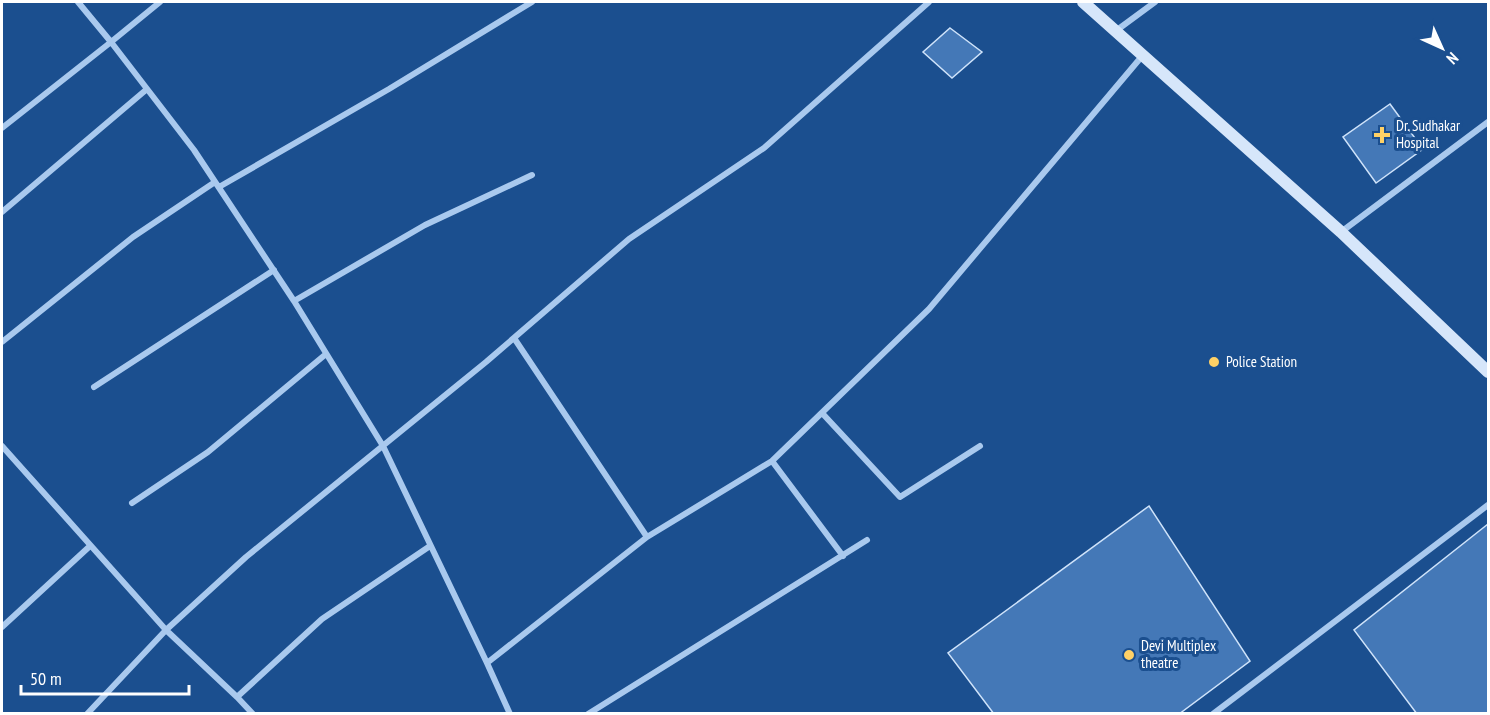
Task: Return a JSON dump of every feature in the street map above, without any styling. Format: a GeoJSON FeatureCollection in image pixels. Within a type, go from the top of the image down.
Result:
{"type":"FeatureCollection","features":[{"type":"Feature","properties":{"kind":"main road"},"geometry":{"type":"LineString","coordinates":[[1083,2],[1341,232],[1488,372]]}},
{"type":"Feature","properties":{"kind":"street"},"geometry":{"type":"LineString","coordinates":[[78,2],[147,89],[217,184],[294,301],[383,446],[510,714]]}},
{"type":"Feature","properties":{"kind":"street"},"geometry":{"type":"LineString","coordinates":[[2,128],[160,2]]}},
{"type":"Feature","properties":{"kind":"street"},"geometry":{"type":"LineString","coordinates":[[2,342],[133,237],[217,184],[389,89],[532,2]]}},
{"type":"Feature","properties":{"kind":"street"},"geometry":{"type":"LineString","coordinates":[[87,714],[166,630],[246,557],[514,338],[629,238],[764,148],[929,2]]}},
{"type":"Feature","properties":{"kind":"street"},"geometry":{"type":"LineString","coordinates":[[1117,30],[1155,2]]}},
{"type":"Feature","properties":{"kind":"street"},"geometry":{"type":"LineString","coordinates":[[487,663],[647,537],[772,461],[929,309],[1144,54]]}},
{"type":"Feature","properties":{"kind":"street"},"geometry":{"type":"LineString","coordinates":[[2,212],[147,89]]}},
{"type":"Feature","properties":{"kind":"street"},"geometry":{"type":"LineString","coordinates":[[1341,232],[1488,122]]}},
{"type":"Feature","properties":{"kind":"street"},"geometry":{"type":"LineString","coordinates":[[294,301],[425,225],[532,175]]}},
{"type":"Feature","properties":{"kind":"street"},"geometry":{"type":"LineString","coordinates":[[94,387],[274,270]]}},
{"type":"Feature","properties":{"kind":"street"},"geometry":{"type":"LineString","coordinates":[[514,338],[647,537]]}},
{"type":"Feature","properties":{"kind":"street"},"geometry":{"type":"LineString","coordinates":[[132,503],[208,452],[326,354]]}},
{"type":"Feature","properties":{"kind":"street"},"geometry":{"type":"LineString","coordinates":[[822,413],[900,497],[980,446]]}},
{"type":"Feature","properties":{"kind":"street"},"geometry":{"type":"LineString","coordinates":[[2,446],[166,630],[253,714]]}},
{"type":"Feature","properties":{"kind":"street"},"geometry":{"type":"LineString","coordinates":[[772,461],[843,556]]}},
{"type":"Feature","properties":{"kind":"street"},"geometry":{"type":"LineString","coordinates":[[1213,714],[1488,505]]}},
{"type":"Feature","properties":{"kind":"street"},"geometry":{"type":"LineString","coordinates":[[588,714],[867,540]]}},
{"type":"Feature","properties":{"kind":"street"},"geometry":{"type":"LineString","coordinates":[[2,627],[90,546]]}},
{"type":"Feature","properties":{"kind":"street"},"geometry":{"type":"LineString","coordinates":[[237,697],[322,620],[430,546]]}},
{"type":"Feature","properties":{"kind":"building"},"geometry":{"type":"Polygon","coordinates":[[[950,28],[982,52],[952,78],[923,52],[950,28]]]}},
{"type":"Feature","properties":{"kind":"building"},"geometry":{"type":"Polygon","coordinates":[[[1390,104],[1423,149],[1376,183],[1343,137],[1390,104]]]}},
{"type":"Feature","properties":{"kind":"building"},"geometry":{"type":"Polygon","coordinates":[[[1149,506],[1250,661],[1179,714],[994,714],[948,653],[1149,506]]]}},
{"type":"Feature","properties":{"kind":"building"},"geometry":{"type":"Polygon","coordinates":[[[1488,524],[1488,714],[1417,714],[1354,630],[1488,524]]]}},
{"type":"Feature","properties":{"kind":"place","name":"Dr. Sudhakar Hospital"},"geometry":{"type":"Point","coordinates":[1382,135]}},
{"type":"Feature","properties":{"kind":"place","name":"Police Station"},"geometry":{"type":"Point","coordinates":[1214,362]}},
{"type":"Feature","properties":{"kind":"place","name":"Devi Multiplex theatre"},"geometry":{"type":"Point","coordinates":[1129,655]}}]}
